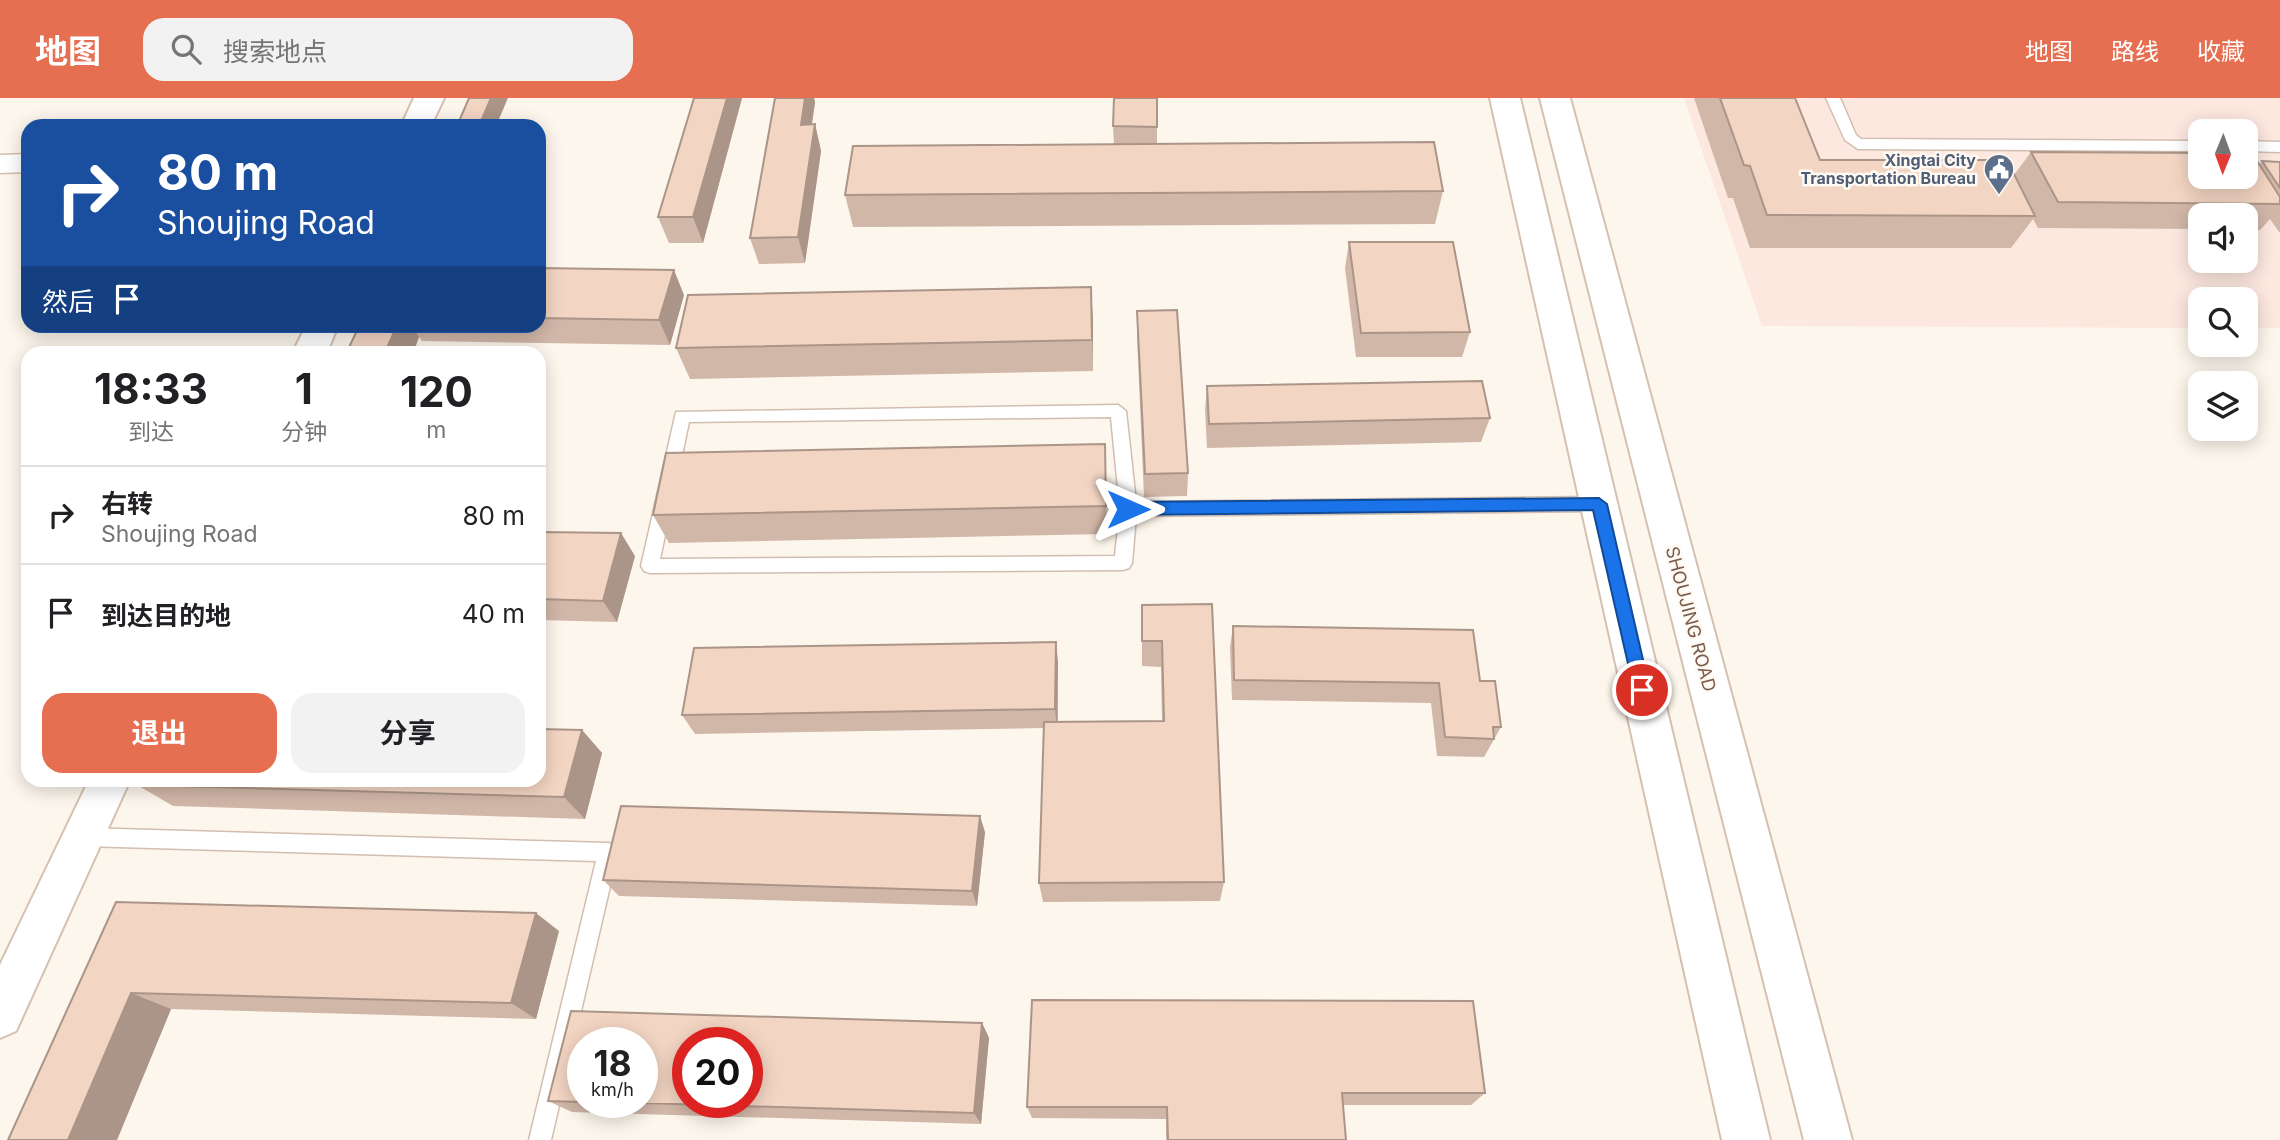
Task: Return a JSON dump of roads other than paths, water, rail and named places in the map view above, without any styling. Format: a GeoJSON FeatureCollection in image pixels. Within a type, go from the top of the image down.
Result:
{"type":"FeatureCollection","features":[{"type":"Feature","properties":{"kind":"main road"},"geometry":{"type":"LineString","coordinates":[[419,119],[429,98]]}},
{"type":"Feature","properties":{"kind":"main road"},"geometry":{"type":"LineString","coordinates":[[1505,98],[1746,1140]]}},
{"type":"Feature","properties":{"kind":"main road","name":"SHOUJING ROAD"},"geometry":{"type":"LineString","coordinates":[[1555,98],[1828,1140]]}},
{"type":"Feature","properties":{"kind":"main road"},"geometry":{"type":"LineString","coordinates":[[0,1015],[107,787]]}},
{"type":"Feature","properties":{"kind":"street"},"geometry":{"type":"LineString","coordinates":[[0,164],[21,163]]}},
{"type":"Feature","properties":{"kind":"lane"},"geometry":{"type":"LineString","coordinates":[[1833,98],[1850,137],[1858,144],[2188,146]]}},
{"type":"Feature","properties":{"kind":"lane"},"geometry":{"type":"LineString","coordinates":[[2258,146],[2280,146]]}},
{"type":"Feature","properties":{"kind":"lane"},"geometry":{"type":"LineString","coordinates":[[1118,411],[1128,509],[1123,563],[650,566],[682,416],[1118,411]]}},
{"type":"Feature","properties":{"kind":"lane"},"geometry":{"type":"LineString","coordinates":[[1128,509],[1599,504]]}},
{"type":"Feature","properties":{"kind":"lane"},"geometry":{"type":"LineString","coordinates":[[83,837],[608,852],[540,1140]]}},
{"type":"Feature","properties":{"kind":"place","name":"Xingtai City Transportation Bureau"},"geometry":{"type":"Point","coordinates":[1999,196]}}]}
